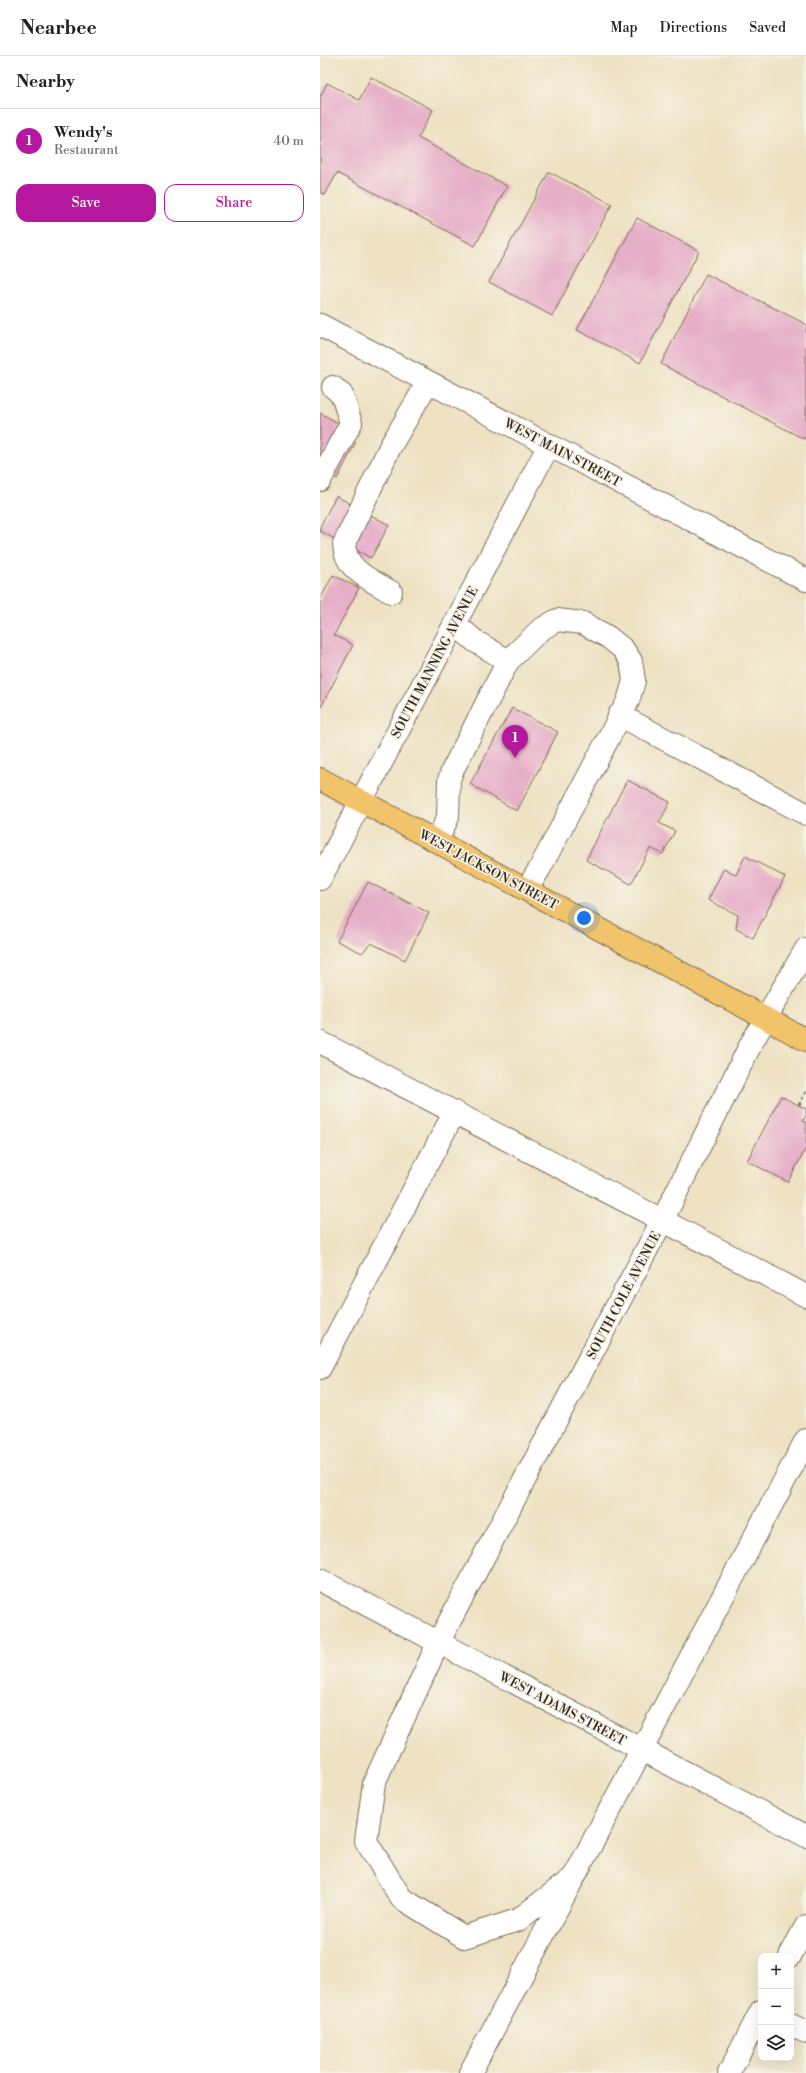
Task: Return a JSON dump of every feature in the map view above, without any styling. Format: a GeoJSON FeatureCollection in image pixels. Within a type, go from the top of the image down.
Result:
{"type":"FeatureCollection","features":[{"type":"Feature","properties":{"kind":"main road","name":"WEST JACKSON STREET"},"geometry":{"type":"LineString","coordinates":[[320,779],[806,1040]]}},
{"type":"Feature","properties":{"kind":"street","name":"WEST MAIN STREET"},"geometry":{"type":"LineString","coordinates":[[320,325],[806,580]]}},
{"type":"Feature","properties":{"kind":"street"},"geometry":{"type":"LineString","coordinates":[[391,592],[350,565],[344,554],[344,544],[390,448],[428,382]]}},
{"type":"Feature","properties":{"kind":"street"},"geometry":{"type":"LineString","coordinates":[[320,480],[351,423],[342,395],[333,387]]}},
{"type":"Feature","properties":{"kind":"street","name":"SOUTH MANNING AVENUE"},"geometry":{"type":"LineString","coordinates":[[320,879],[549,445]]}},
{"type":"Feature","properties":{"kind":"street"},"geometry":{"type":"LineString","coordinates":[[437,841],[448,817],[449,780],[452,771],[508,661],[540,630],[557,620],[583,623],[608,637],[623,649],[631,661],[634,681],[628,701],[540,868],[527,889]]}},
{"type":"Feature","properties":{"kind":"street"},"geometry":{"type":"LineString","coordinates":[[455,624],[475,641],[508,661]]}},
{"type":"Feature","properties":{"kind":"street"},"geometry":{"type":"LineString","coordinates":[[620,715],[806,814]]}},
{"type":"Feature","properties":{"kind":"street","name":"SOUTH COLE AVENUE"},"geometry":{"type":"LineString","coordinates":[[574,1877],[518,1920],[464,1937],[400,1898],[366,1841],[374,1783],[439,1642],[663,1219],[766,1018],[806,949]]}},
{"type":"Feature","properties":{"kind":"street"},"geometry":{"type":"LineString","coordinates":[[320,1042],[454,1113],[663,1219],[806,1296]]}},
{"type":"Feature","properties":{"kind":"street"},"geometry":{"type":"LineString","coordinates":[[320,1368],[454,1113]]}},
{"type":"Feature","properties":{"kind":"street"},"geometry":{"type":"LineString","coordinates":[[470,2073],[806,1440]]}},
{"type":"Feature","properties":{"kind":"street","name":"WEST ADAMS STREET"},"geometry":{"type":"LineString","coordinates":[[320,1580],[806,1836]]}},
{"type":"Feature","properties":{"kind":"street"},"geometry":{"type":"LineString","coordinates":[[792,1953],[806,1926]]}},
{"type":"Feature","properties":{"kind":"street"},"geometry":{"type":"LineString","coordinates":[[729,2073],[758,2018]]}},
{"type":"Feature","properties":{"kind":"street"},"geometry":{"type":"LineString","coordinates":[[794,2026],[806,2032]]}},
{"type":"Feature","properties":{"kind":"path"},"geometry":{"type":"LineString","coordinates":[[799,1105],[806,1091]]}},
{"type":"Feature","properties":{"kind":"building"},"geometry":{"type":"Polygon","coordinates":[[[371,77],[433,110],[418,138],[507,186],[475,246],[337,173],[325,195],[320,192],[320,97],[327,83],[359,100],[371,77]]]}},
{"type":"Feature","properties":{"kind":"building"},"geometry":{"type":"Polygon","coordinates":[[[549,172],[612,204],[552,316],[489,282],[549,172]]]}},
{"type":"Feature","properties":{"kind":"building"},"geometry":{"type":"Polygon","coordinates":[[[637,218],[699,251],[640,363],[577,330],[637,218]]]}},
{"type":"Feature","properties":{"kind":"building"},"geometry":{"type":"Polygon","coordinates":[[[706,274],[806,324],[806,435],[804,439],[661,364],[706,274]]]}},
{"type":"Feature","properties":{"kind":"building"},"geometry":{"type":"Polygon","coordinates":[[[320,413],[340,424],[336,432],[356,442],[337,479],[320,469],[320,413]]]}},
{"type":"Feature","properties":{"kind":"building"},"geometry":{"type":"Polygon","coordinates":[[[336,496],[389,525],[371,558],[320,531],[320,527],[336,496]]]}},
{"type":"Feature","properties":{"kind":"building"},"geometry":{"type":"Polygon","coordinates":[[[333,575],[359,588],[334,635],[353,645],[320,709],[320,600],[333,575]]]}},
{"type":"Feature","properties":{"kind":"building"},"geometry":{"type":"Polygon","coordinates":[[[512,708],[558,732],[517,811],[470,784],[512,708]]]}},
{"type":"Feature","properties":{"kind":"building"},"geometry":{"type":"Polygon","coordinates":[[[627,780],[670,802],[659,823],[675,831],[663,854],[650,848],[631,884],[586,860],[627,780]]]}},
{"type":"Feature","properties":{"kind":"building"},"geometry":{"type":"Polygon","coordinates":[[[745,856],[785,877],[753,938],[736,929],[738,915],[708,900],[724,868],[736,875],[745,856]]]}},
{"type":"Feature","properties":{"kind":"building"},"geometry":{"type":"Polygon","coordinates":[[[368,882],[429,913],[405,960],[371,943],[362,953],[337,941],[368,882]]]}},
{"type":"Feature","properties":{"kind":"building"},"geometry":{"type":"Polygon","coordinates":[[[781,1096],[806,1109],[806,1115],[803,1121],[806,1122],[806,1148],[788,1182],[747,1161],[781,1096]]]}},
{"type":"Feature","properties":{"kind":"place","name":"Wendy's"},"geometry":{"type":"Point","coordinates":[515,758]}}]}
